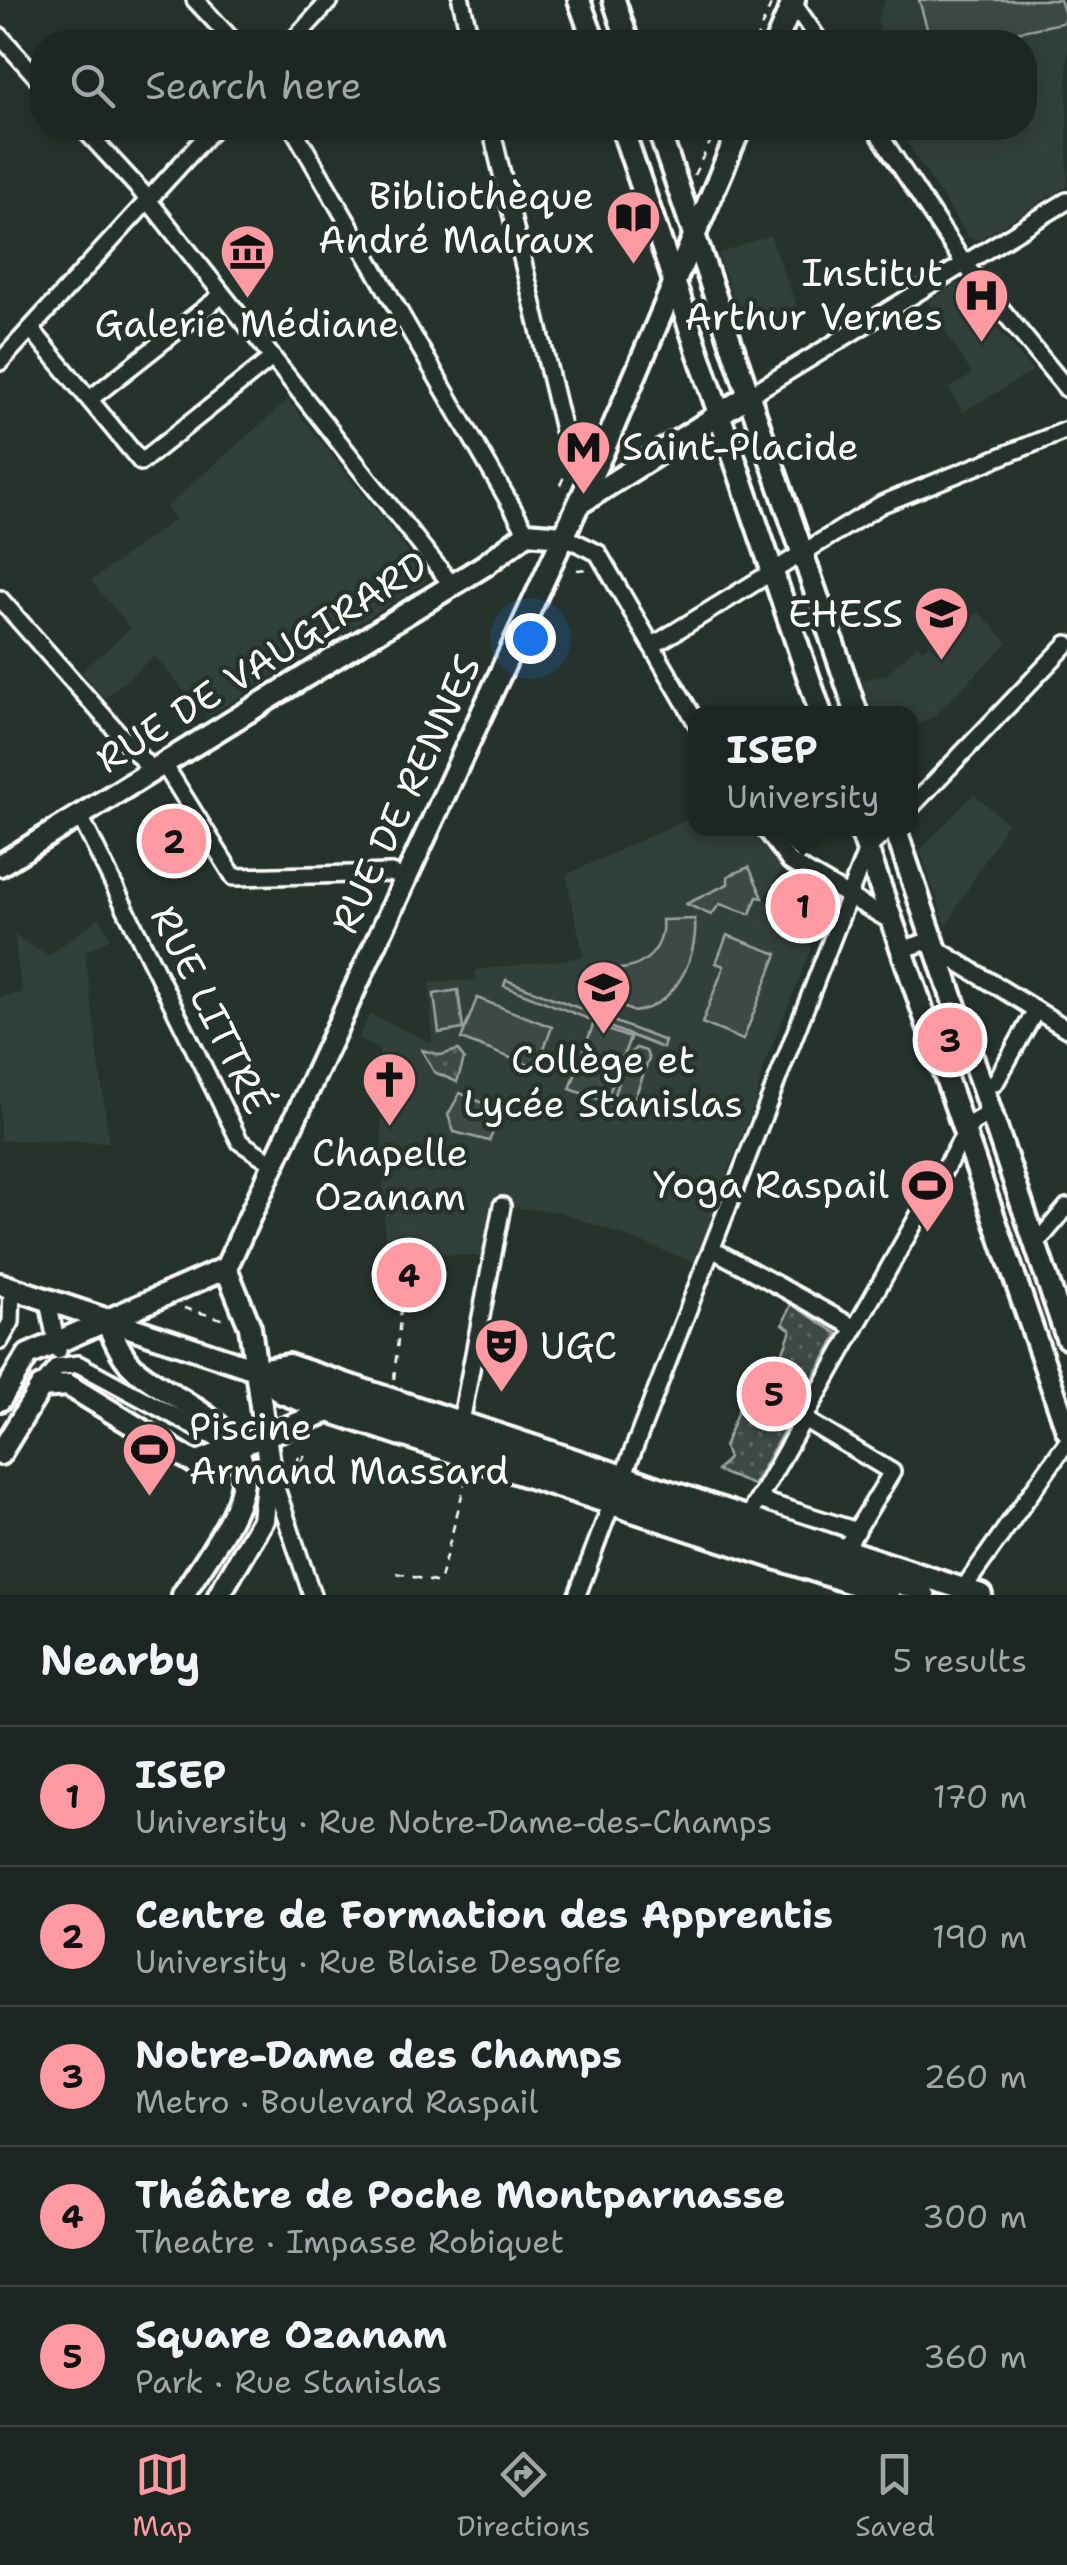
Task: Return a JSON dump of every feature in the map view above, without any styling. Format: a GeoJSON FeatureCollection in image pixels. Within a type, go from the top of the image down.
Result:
{"type":"FeatureCollection","features":[{"type":"Feature","properties":{"kind":"main road"},"geometry":{"type":"LineString","coordinates":[[580,0],[590,30]]}},
{"type":"Feature","properties":{"kind":"main road"},"geometry":{"type":"LineString","coordinates":[[614,0],[624,30]]}},
{"type":"Feature","properties":{"kind":"main road"},"geometry":{"type":"LineString","coordinates":[[780,30],[788,1]]}},
{"type":"Feature","properties":{"kind":"main road"},"geometry":{"type":"LineString","coordinates":[[626,140],[818,706]]}},
{"type":"Feature","properties":{"kind":"main road"},"geometry":{"type":"LineString","coordinates":[[662,140],[854,706]]}},
{"type":"Feature","properties":{"kind":"main road","name":"RUE DE RENNES"},"geometry":{"type":"LineString","coordinates":[[226,1268],[603,451],[735,140]]}},
{"type":"Feature","properties":{"kind":"main road"},"geometry":{"type":"LineString","coordinates":[[579,504],[748,396]]}},
{"type":"Feature","properties":{"kind":"main road"},"geometry":{"type":"LineString","coordinates":[[603,451],[644,462]]}},
{"type":"Feature","properties":{"kind":"main road"},"geometry":{"type":"LineString","coordinates":[[527,532],[564,536]]}},
{"type":"Feature","properties":{"kind":"main road","name":"RUE DE VAUGIRARD"},"geometry":{"type":"LineString","coordinates":[[0,865],[452,585],[527,532]]}},
{"type":"Feature","properties":{"kind":"main road"},"geometry":{"type":"LineString","coordinates":[[895,836],[1067,1338]]}},
{"type":"Feature","properties":{"kind":"main road"},"geometry":{"type":"LineString","coordinates":[[864,839],[1067,1430]]}},
{"type":"Feature","properties":{"kind":"main road"},"geometry":{"type":"LineString","coordinates":[[0,1400],[28,1355],[226,1268],[250,1327],[269,1463],[263,1520],[219,1595]]}},
{"type":"Feature","properties":{"kind":"main road"},"geometry":{"type":"LineString","coordinates":[[6,1286],[258,1370],[282,1393],[330,1411],[617,1489],[754,1508],[851,1540],[972,1592]]}},
{"type":"Feature","properties":{"kind":"main road"},"geometry":{"type":"LineString","coordinates":[[106,1320],[135,1368],[212,1417],[234,1448],[241,1482],[236,1508],[183,1595]]}},
{"type":"Feature","properties":{"kind":"main road"},"geometry":{"type":"LineString","coordinates":[[258,1370],[288,1365],[462,1422],[617,1489],[888,1595]]}},
{"type":"Feature","properties":{"kind":"main road"},"geometry":{"type":"LineString","coordinates":[[0,1454],[42,1387],[68,1385],[195,1462],[330,1411]]}},
{"type":"Feature","properties":{"kind":"street"},"geometry":{"type":"LineString","coordinates":[[195,0],[223,30]]}},
{"type":"Feature","properties":{"kind":"street"},"geometry":{"type":"LineString","coordinates":[[461,0],[469,30]]}},
{"type":"Feature","properties":{"kind":"street"},"geometry":{"type":"LineString","coordinates":[[788,1],[811,30]]}},
{"type":"Feature","properties":{"kind":"street"},"geometry":{"type":"LineString","coordinates":[[302,30],[324,2]]}},
{"type":"Feature","properties":{"kind":"street"},"geometry":{"type":"LineString","coordinates":[[0,36],[30,70]]}},
{"type":"Feature","properties":{"kind":"street"},"geometry":{"type":"LineString","coordinates":[[94,140],[148,201],[452,585]]}},
{"type":"Feature","properties":{"kind":"street"},"geometry":{"type":"LineString","coordinates":[[0,362],[203,140]]}},
{"type":"Feature","properties":{"kind":"street"},"geometry":{"type":"LineString","coordinates":[[300,140],[527,532]]}},
{"type":"Feature","properties":{"kind":"street"},"geometry":{"type":"LineString","coordinates":[[494,140],[563,430],[569,438],[603,451]]}},
{"type":"Feature","properties":{"kind":"street"},"geometry":{"type":"LineString","coordinates":[[883,140],[964,265],[1067,388]]}},
{"type":"Feature","properties":{"kind":"street"},"geometry":{"type":"LineString","coordinates":[[302,144],[313,148],[340,192]]}},
{"type":"Feature","properties":{"kind":"street"},"geometry":{"type":"LineString","coordinates":[[748,396],[1067,202]]}},
{"type":"Feature","properties":{"kind":"street"},"geometry":{"type":"LineString","coordinates":[[90,400],[222,295]]}},
{"type":"Feature","properties":{"kind":"street"},"geometry":{"type":"LineString","coordinates":[[31,329],[141,462],[272,358]]}},
{"type":"Feature","properties":{"kind":"street"},"geometry":{"type":"LineString","coordinates":[[652,646],[882,504],[1067,430]]}},
{"type":"Feature","properties":{"kind":"street"},"geometry":{"type":"LineString","coordinates":[[482,435],[505,476],[504,494]]}},
{"type":"Feature","properties":{"kind":"street"},"geometry":{"type":"LineString","coordinates":[[564,536],[598,553],[688,708]]}},
{"type":"Feature","properties":{"kind":"street"},"geometry":{"type":"LineString","coordinates":[[0,599],[159,769],[234,877],[392,873],[406,879]]}},
{"type":"Feature","properties":{"kind":"street"},"geometry":{"type":"LineString","coordinates":[[918,800],[1067,644]]}},
{"type":"Feature","properties":{"kind":"street","name":"RUE LITTRÉ"},"geometry":{"type":"LineString","coordinates":[[80,816],[240,1142],[274,1164]]}},
{"type":"Feature","properties":{"kind":"street"},"geometry":{"type":"LineString","coordinates":[[770,836],[790,862],[891,922]]}},
{"type":"Feature","properties":{"kind":"street"},"geometry":{"type":"LineString","coordinates":[[577,1595],[850,895],[864,839]]}},
{"type":"Feature","properties":{"kind":"street"},"geometry":{"type":"LineString","coordinates":[[902,950],[925,942],[1067,1029]]}},
{"type":"Feature","properties":{"kind":"street"},"geometry":{"type":"LineString","coordinates":[[984,1087],[995,1083],[1036,1010]]}},
{"type":"Feature","properties":{"kind":"street"},"geometry":{"type":"LineString","coordinates":[[754,1508],[964,1135],[972,1123],[992,1112]]}},
{"type":"Feature","properties":{"kind":"street"},"geometry":{"type":"LineString","coordinates":[[462,1422],[502,1206]]}},
{"type":"Feature","properties":{"kind":"street"},"geometry":{"type":"LineString","coordinates":[[1036,1246],[1067,1207]]}},
{"type":"Feature","properties":{"kind":"street"},"geometry":{"type":"LineString","coordinates":[[712,1249],[855,1328]]}},
{"type":"Feature","properties":{"kind":"street"},"geometry":{"type":"LineString","coordinates":[[6,1286],[10,1322],[1,1340],[28,1355]]}},
{"type":"Feature","properties":{"kind":"street"},"geometry":{"type":"LineString","coordinates":[[48,1300],[61,1364]]}},
{"type":"Feature","properties":{"kind":"street"},"geometry":{"type":"LineString","coordinates":[[61,1364],[78,1364],[234,1448]]}},
{"type":"Feature","properties":{"kind":"street"},"geometry":{"type":"LineString","coordinates":[[42,1387],[61,1364]]}},
{"type":"Feature","properties":{"kind":"street"},"geometry":{"type":"LineString","coordinates":[[258,1370],[927,1595]]}},
{"type":"Feature","properties":{"kind":"street"},"geometry":{"type":"LineString","coordinates":[[330,1411],[354,1402]]}},
{"type":"Feature","properties":{"kind":"street"},"geometry":{"type":"LineString","coordinates":[[804,1419],[893,1474],[851,1540]]}},
{"type":"Feature","properties":{"kind":"street"},"geometry":{"type":"LineString","coordinates":[[972,1592],[1067,1442]]}},
{"type":"Feature","properties":{"kind":"street"},"geometry":{"type":"LineString","coordinates":[[269,1463],[312,1595]]}},
{"type":"Feature","properties":{"kind":"path"},"geometry":{"type":"LineString","coordinates":[[765,30],[788,1]]}},
{"type":"Feature","properties":{"kind":"path"},"geometry":{"type":"LineString","coordinates":[[689,180],[711,140]]}},
{"type":"Feature","properties":{"kind":"path"},"geometry":{"type":"LineString","coordinates":[[560,485],[568,468]]}},
{"type":"Feature","properties":{"kind":"path"},"geometry":{"type":"LineString","coordinates":[[576,570],[587,569]]}},
{"type":"Feature","properties":{"kind":"path"},"geometry":{"type":"LineString","coordinates":[[394,1379],[407,1249]]}},
{"type":"Feature","properties":{"kind":"path"},"geometry":{"type":"LineString","coordinates":[[168,1303],[239,1321]]}},
{"type":"Feature","properties":{"kind":"path"},"geometry":{"type":"LineString","coordinates":[[298,1463],[305,1452]]}},
{"type":"Feature","properties":{"kind":"path"},"geometry":{"type":"LineString","coordinates":[[397,1573],[439,1583],[466,1483]]}},
{"type":"Feature","properties":{"kind":"shaded area"},"geometry":{"type":"Polygon","coordinates":[[[885,0],[1067,0],[1067,186],[978,240],[969,238],[905,140],[1037,140],[1037,30],[880,30],[877,18],[885,0]]]}},
{"type":"Feature","properties":{"kind":"shaded area"},"geometry":{"type":"Polygon","coordinates":[[[919,0],[1060,0],[1066,17],[1062,23],[1027,30],[928,30],[919,0]]]}},
{"type":"Feature","properties":{"kind":"shaded area"},"geometry":{"type":"Polygon","coordinates":[[[770,235],[798,310],[743,328],[718,254],[770,235]]]}},
{"type":"Feature","properties":{"kind":"shaded area","name":"Institut Arthur Vernes"},"geometry":{"type":"Polygon","coordinates":[[[958,283],[1033,371],[963,412],[949,389],[972,374],[928,302],[958,283]]]}},
{"type":"Feature","properties":{"kind":"shaded area"},"geometry":{"type":"Polygon","coordinates":[[[288,400],[427,575],[425,582],[207,717],[154,656],[105,698],[81,672],[131,628],[91,581],[175,519],[166,507],[288,400]]]}},
{"type":"Feature","properties":{"kind":"shaded area","name":"EHESS"},"geometry":{"type":"Polygon","coordinates":[[[978,612],[1008,642],[935,715],[918,725],[918,706],[871,706],[862,680],[886,675],[917,645],[923,650],[929,644],[937,651],[978,612]]]}},
{"type":"Feature","properties":{"kind":"shaded area"},"geometry":{"type":"Polygon","coordinates":[[[974,794],[1007,823],[946,926],[920,850],[974,794]]]}},
{"type":"Feature","properties":{"kind":"shaded area","name":"Collège et Lycée Stanislas"},"geometry":{"type":"Polygon","coordinates":[[[688,818],[688,836],[755,836],[782,869],[764,899],[788,914],[790,935],[812,947],[762,1070],[757,1096],[694,1262],[560,1212],[494,1206],[485,1257],[385,1250],[379,1049],[358,1039],[370,1014],[432,1043],[430,982],[476,980],[476,970],[584,957],[566,875],[688,818]]]}},
{"type":"Feature","properties":{"kind":"shaded area"},"geometry":{"type":"Polygon","coordinates":[[[749,867],[763,898],[757,897],[750,914],[720,904],[711,915],[686,904],[728,884],[728,876],[749,867]]]}},
{"type":"Feature","properties":{"kind":"shaded area"},"geometry":{"type":"Polygon","coordinates":[[[100,917],[110,938],[85,952],[109,1142],[0,1140],[0,997],[22,993],[14,935],[48,956],[100,917]]]}},
{"type":"Feature","properties":{"kind":"shaded area"},"geometry":{"type":"Polygon","coordinates":[[[695,919],[692,949],[681,978],[649,1008],[634,1012],[612,1002],[597,984],[605,967],[628,968],[647,959],[659,942],[662,920],[695,919]]]}},
{"type":"Feature","properties":{"kind":"shaded area"},"geometry":{"type":"Polygon","coordinates":[[[727,935],[777,954],[743,1040],[702,1023],[724,966],[716,963],[727,935]]]}},
{"type":"Feature","properties":{"kind":"shaded area"},"geometry":{"type":"Polygon","coordinates":[[[506,980],[665,1041],[663,1048],[504,986],[506,980]]]}},
{"type":"Feature","properties":{"kind":"shaded area"},"geometry":{"type":"Polygon","coordinates":[[[458,990],[463,1029],[439,1033],[434,994],[458,990]]]}},
{"type":"Feature","properties":{"kind":"shaded area"},"geometry":{"type":"Polygon","coordinates":[[[477,998],[552,1027],[537,1068],[461,1039],[477,998]]]}},
{"type":"Feature","properties":{"kind":"shaded area"},"geometry":{"type":"Polygon","coordinates":[[[593,1025],[630,1038],[606,1102],[570,1089],[593,1025]]]}},
{"type":"Feature","properties":{"kind":"shaded area"},"geometry":{"type":"Polygon","coordinates":[[[636,1048],[646,1051],[649,1059],[634,1100],[621,1107],[610,1105],[629,1054],[636,1048]]]}},
{"type":"Feature","properties":{"kind":"shaded area"},"geometry":{"type":"Polygon","coordinates":[[[422,1050],[441,1055],[458,1050],[464,1059],[457,1082],[434,1072],[422,1050]]]}},
{"type":"Feature","properties":{"kind":"shaded area"},"geometry":{"type":"Polygon","coordinates":[[[460,1093],[497,1109],[499,1119],[489,1141],[454,1132],[448,1115],[460,1093]]]}},
{"type":"Feature","properties":{"kind":"shaded area"},"geometry":{"type":"Polygon","coordinates":[[[791,1304],[838,1334],[753,1485],[717,1471],[728,1458],[724,1447],[745,1392],[759,1392],[775,1355],[783,1352],[791,1330],[783,1324],[791,1304]]]}},
{"type":"Feature","properties":{"kind":"place","name":"Bibliothèque André Malraux"},"geometry":{"type":"Point","coordinates":[633,267]}},
{"type":"Feature","properties":{"kind":"place","name":"Galerie Médiane"},"geometry":{"type":"Point","coordinates":[247,300]}},
{"type":"Feature","properties":{"kind":"place","name":"Institut Arthur Vernes"},"geometry":{"type":"Point","coordinates":[982,344]}},
{"type":"Feature","properties":{"kind":"place","name":"Saint-Placide"},"geometry":{"type":"Point","coordinates":[583,496]}},
{"type":"Feature","properties":{"kind":"place","name":"EHESS"},"geometry":{"type":"Point","coordinates":[942,663]}},
{"type":"Feature","properties":{"kind":"place","name":"Centre de Formation des Apprentis"},"geometry":{"type":"Point","coordinates":[174,841]}},
{"type":"Feature","properties":{"kind":"place","name":"ISEP"},"geometry":{"type":"Point","coordinates":[803,906]}},
{"type":"Feature","properties":{"kind":"place","name":"Collège et Lycée Stanislas"},"geometry":{"type":"Point","coordinates":[603,1036]}},
{"type":"Feature","properties":{"kind":"place","name":"Notre-Dame des Champs"},"geometry":{"type":"Point","coordinates":[950,1040]}},
{"type":"Feature","properties":{"kind":"place","name":"Chapelle Ozanam"},"geometry":{"type":"Point","coordinates":[390,1129]}},
{"type":"Feature","properties":{"kind":"place","name":"Yoga Raspail"},"geometry":{"type":"Point","coordinates":[928,1234]}},
{"type":"Feature","properties":{"kind":"place","name":"Théâtre de Poche Montparnasse"},"geometry":{"type":"Point","coordinates":[409,1275]}},
{"type":"Feature","properties":{"kind":"place","name":"Square Ozanam"},"geometry":{"type":"Point","coordinates":[774,1394]}},
{"type":"Feature","properties":{"kind":"place","name":"UGC"},"geometry":{"type":"Point","coordinates":[501,1395]}},
{"type":"Feature","properties":{"kind":"place","name":"Piscine Armand Massard"},"geometry":{"type":"Point","coordinates":[150,1498]}}]}
